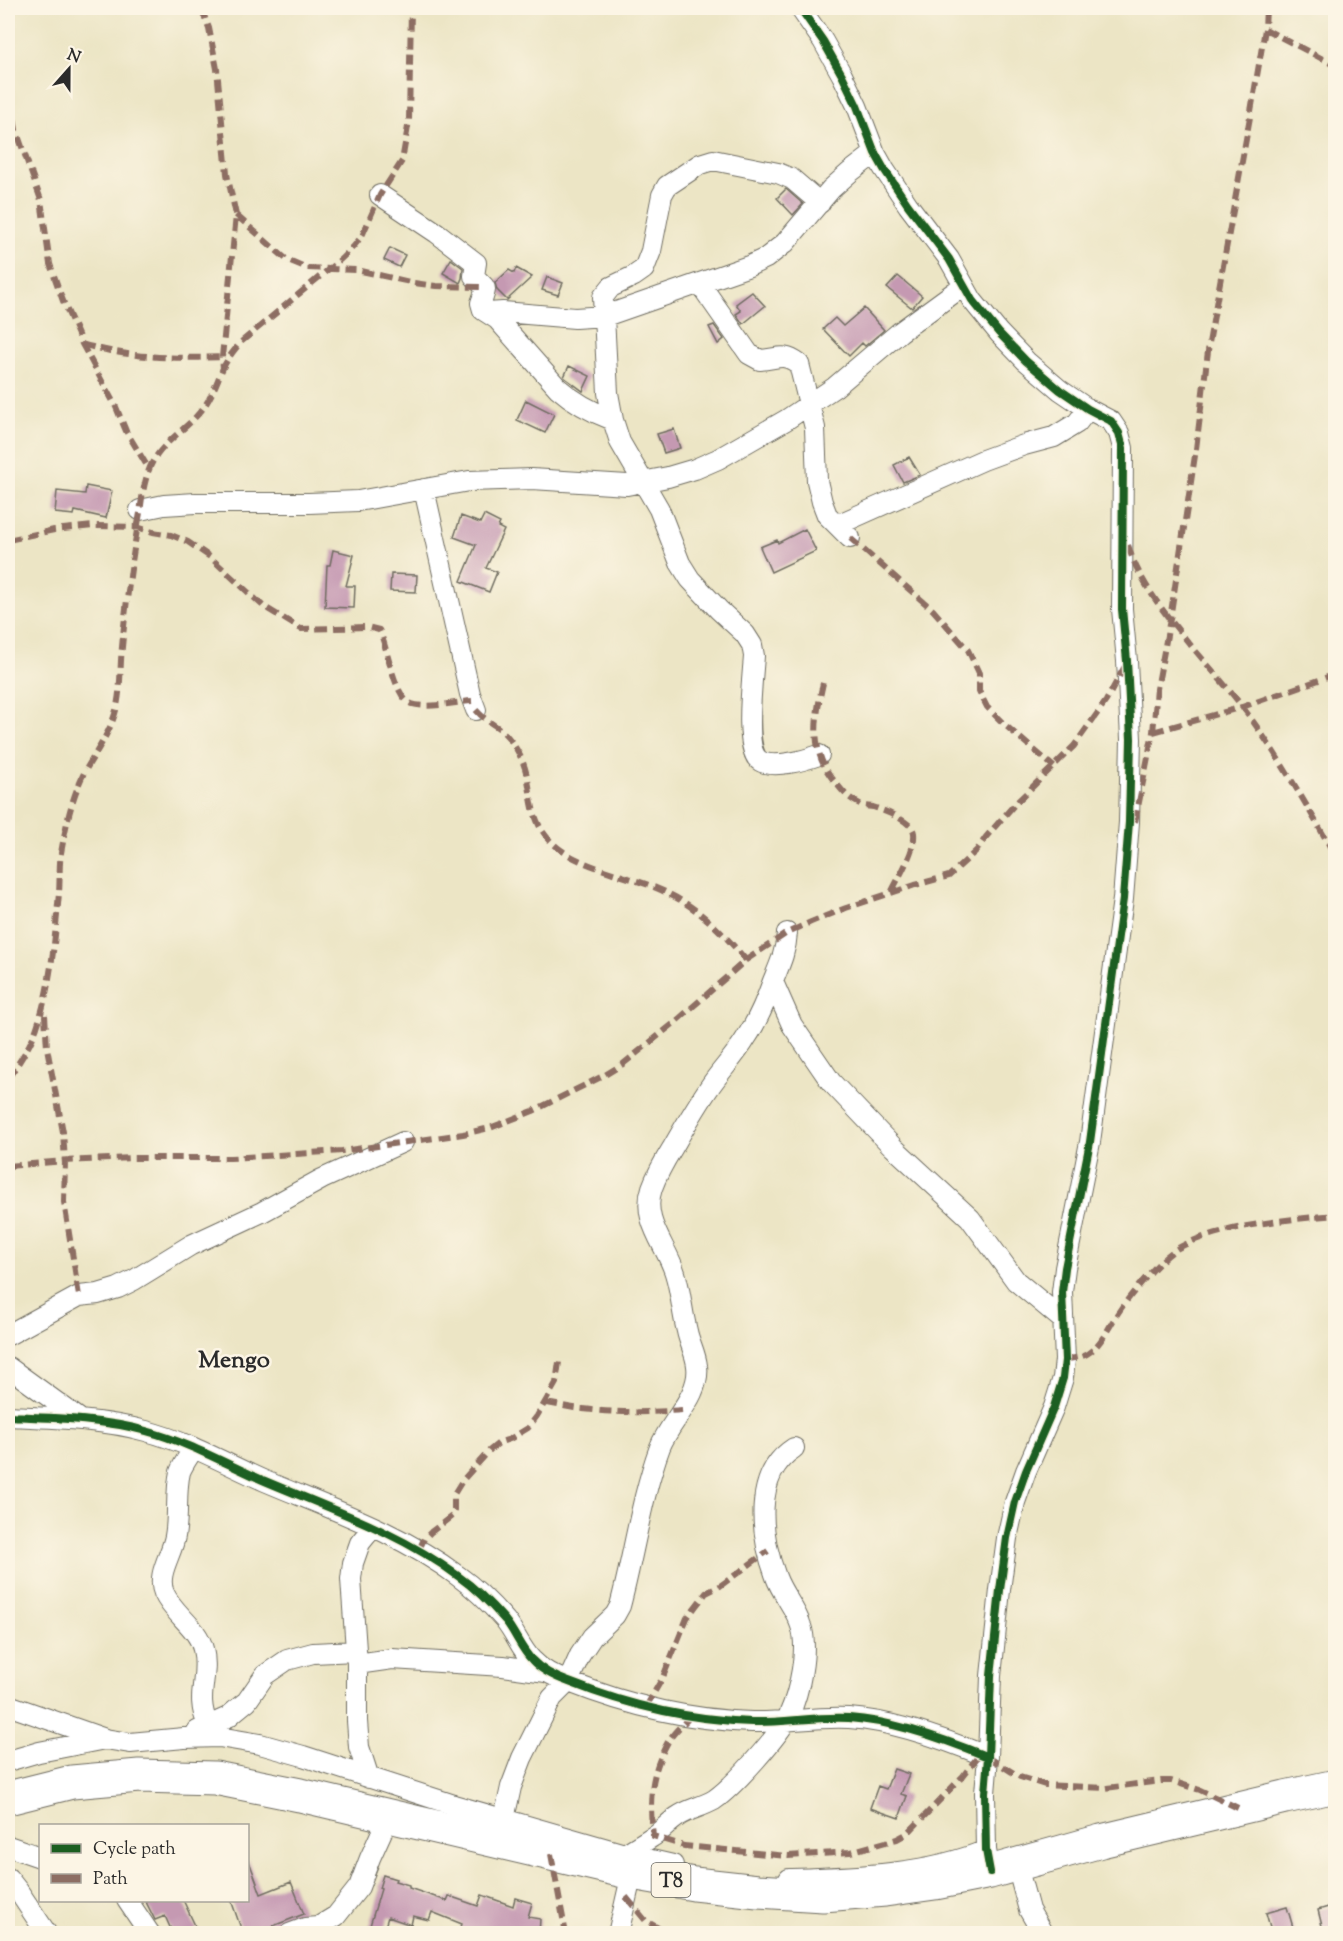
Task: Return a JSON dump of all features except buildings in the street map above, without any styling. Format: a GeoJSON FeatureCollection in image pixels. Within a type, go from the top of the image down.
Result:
{"type":"FeatureCollection","features":[{"type":"Feature","properties":{"kind":"highway","name":"T8"},"geometry":{"type":"LineString","coordinates":[[8,1797],[72,1782],[140,1776],[215,1778],[389,1816],[628,1863],[694,1884],[758,1892],[823,1894],[885,1890],[935,1883],[997,1863],[1335,1786]]}},
{"type":"Feature","properties":{"kind":"street"},"geometry":{"type":"LineString","coordinates":[[800,8],[843,75],[876,153],[895,188],[949,260],[963,286],[999,333],[1026,362],[1060,390],[1111,421],[1119,433],[1123,448],[1122,598],[1130,697],[1130,783],[1126,871],[1116,962],[1090,1142],[1065,1268],[1062,1292],[1065,1360],[1060,1392],[1015,1502],[1007,1538],[991,1676],[985,1793],[997,1863],[1043,1934]]}},
{"type":"Feature","properties":{"kind":"street"},"geometry":{"type":"LineString","coordinates":[[488,313],[503,312],[575,318],[605,316],[749,266],[766,258],[785,243],[849,173],[876,153]]}},
{"type":"Feature","properties":{"kind":"street"},"geometry":{"type":"LineString","coordinates":[[819,755],[802,760],[773,763],[760,761],[753,753],[750,723],[754,656],[752,645],[738,626],[719,610],[690,579],[680,563],[645,482],[620,442],[613,420],[606,369],[603,301],[605,293],[611,287],[639,273],[647,262],[657,229],[662,195],[667,186],[700,164],[713,160],[778,173],[792,179],[820,203]]}},
{"type":"Feature","properties":{"kind":"street"},"geometry":{"type":"LineString","coordinates":[[380,195],[437,233],[476,263],[474,276],[486,291],[481,307],[497,319],[568,398],[592,413],[613,420]]}},
{"type":"Feature","properties":{"kind":"street"},"geometry":{"type":"LineString","coordinates":[[700,284],[749,354],[760,360],[781,356],[790,357],[800,364],[817,447],[817,481],[827,514],[843,532],[983,460],[1054,436],[1077,423],[1088,409]]}},
{"type":"Feature","properties":{"kind":"street"},"geometry":{"type":"LineString","coordinates":[[140,510],[196,502],[358,501],[469,481],[532,479],[617,484],[645,482],[695,469],[718,459],[835,387],[900,332],[963,286]]}},
{"type":"Feature","properties":{"kind":"street"},"geometry":{"type":"LineString","coordinates":[[424,489],[470,694],[476,710]]}},
{"type":"Feature","properties":{"kind":"street"},"geometry":{"type":"LineString","coordinates":[[504,1819],[515,1777],[541,1718],[552,1698],[568,1682],[580,1654],[592,1637],[615,1615],[620,1606],[660,1447],[697,1378],[698,1364],[687,1330],[676,1276],[655,1233],[650,1215],[649,1199],[652,1187],[693,1112],[756,1023],[766,1003],[786,946],[787,933]]}},
{"type":"Feature","properties":{"kind":"street"},"geometry":{"type":"LineString","coordinates":[[773,982],[792,1025],[831,1082],[893,1147],[970,1218],[1016,1281],[1064,1320]]}},
{"type":"Feature","properties":{"kind":"street"},"geometry":{"type":"LineString","coordinates":[[8,1335],[79,1296],[98,1294],[135,1280],[191,1245],[262,1212],[322,1179],[403,1142]]}},
{"type":"Feature","properties":{"kind":"street"},"geometry":{"type":"LineString","coordinates":[[8,1367],[82,1420]]}},
{"type":"Feature","properties":{"kind":"street"},"geometry":{"type":"LineString","coordinates":[[8,1416],[82,1420],[148,1431],[194,1448],[261,1480],[373,1527],[434,1558],[464,1580],[507,1622],[531,1659],[546,1672],[568,1682],[646,1707],[729,1720],[754,1722],[847,1718],[881,1722],[988,1757]]}},
{"type":"Feature","properties":{"kind":"street"},"geometry":{"type":"LineString","coordinates":[[194,1448],[181,1470],[175,1535],[162,1582],[170,1603],[201,1642],[205,1658],[201,1699],[203,1715],[208,1725]]}},
{"type":"Feature","properties":{"kind":"street"},"geometry":{"type":"LineString","coordinates":[[618,1934],[628,1863],[653,1836],[678,1816],[712,1801],[721,1794],[751,1765],[786,1721],[790,1712],[798,1687],[804,1647],[802,1627],[777,1579],[764,1532],[765,1487],[782,1455],[794,1448]]}},
{"type":"Feature","properties":{"kind":"street"},"geometry":{"type":"LineString","coordinates":[[369,1778],[359,1747],[357,1657],[351,1579],[353,1563],[360,1543],[373,1527]]}},
{"type":"Feature","properties":{"kind":"street"},"geometry":{"type":"LineString","coordinates":[[184,1738],[228,1717],[247,1701],[265,1675],[287,1660],[313,1653],[503,1666],[546,1672]]}},
{"type":"Feature","properties":{"kind":"street"},"geometry":{"type":"LineString","coordinates":[[8,1706],[105,1739],[130,1743],[219,1737],[260,1744],[504,1819],[628,1863]]}},
{"type":"Feature","properties":{"kind":"street"},"geometry":{"type":"LineString","coordinates":[[8,1761],[39,1752],[105,1739]]}},
{"type":"Feature","properties":{"kind":"street"},"geometry":{"type":"LineString","coordinates":[[289,1934],[304,1928],[318,1928],[336,1916],[359,1887],[389,1816]]}},
{"type":"Feature","properties":{"kind":"street"},"geometry":{"type":"LineString","coordinates":[[8,1846],[39,1857]]}},
{"type":"Feature","properties":{"kind":"street"},"geometry":{"type":"LineString","coordinates":[[8,1878],[20,1892],[47,1934]]}},
{"type":"Feature","properties":{"kind":"street"},"geometry":{"type":"LineString","coordinates":[[128,1902],[150,1934]]}},
{"type":"Feature","properties":{"kind":"marked path"},"geometry":{"type":"LineString","coordinates":[[201,8],[209,28],[217,69],[227,174],[236,215],[222,357],[223,368]]}},
{"type":"Feature","properties":{"kind":"marked path"},"geometry":{"type":"LineString","coordinates":[[8,1078],[37,1027],[46,995],[56,927],[61,853],[67,821],[80,781],[115,715],[130,580],[148,473],[163,447],[204,407],[225,364],[241,342],[341,259],[362,236],[380,195],[402,161],[409,121],[411,8]]}},
{"type":"Feature","properties":{"kind":"marked path"},"geometry":{"type":"LineString","coordinates":[[1135,822],[1153,732],[1157,689],[1196,449],[1209,343],[1265,29],[1266,8]]}},
{"type":"Feature","properties":{"kind":"marked path"},"geometry":{"type":"LineString","coordinates":[[1265,29],[1336,66]]}},
{"type":"Feature","properties":{"kind":"marked path"},"geometry":{"type":"LineString","coordinates":[[8,84],[16,130],[41,200],[50,264],[63,301],[126,431],[149,469]]}},
{"type":"Feature","properties":{"kind":"marked path"},"geometry":{"type":"LineString","coordinates":[[236,215],[286,259],[307,268],[357,270],[436,286],[485,287]]}},
{"type":"Feature","properties":{"kind":"marked path"},"geometry":{"type":"LineString","coordinates":[[82,344],[99,349],[152,356],[222,357]]}},
{"type":"Feature","properties":{"kind":"marked path"},"geometry":{"type":"LineString","coordinates":[[8,540],[54,530],[93,526],[137,527],[171,535],[188,542],[210,557],[263,606],[301,629],[368,627],[379,630],[396,683],[406,700],[412,704],[434,706],[472,701]]}},
{"type":"Feature","properties":{"kind":"marked path"},"geometry":{"type":"LineString","coordinates":[[850,538],[933,610],[968,650],[979,673],[979,691],[987,707],[1054,767]]}},
{"type":"Feature","properties":{"kind":"marked path"},"geometry":{"type":"LineString","coordinates":[[1128,545],[1148,588],[1178,630],[1257,727],[1336,857]]}},
{"type":"Feature","properties":{"kind":"marked path"},"geometry":{"type":"LineString","coordinates":[[8,1166],[65,1161],[230,1158],[342,1151],[463,1134],[490,1128],[533,1111],[623,1064],[746,960],[787,933],[846,908],[949,876],[977,850],[1014,805],[1074,746],[1106,701],[1126,664]]}},
{"type":"Feature","properties":{"kind":"marked path"},"geometry":{"type":"LineString","coordinates":[[1153,732],[1242,707],[1336,674]]}},
{"type":"Feature","properties":{"kind":"marked path"},"geometry":{"type":"LineString","coordinates":[[823,683],[816,735],[821,760],[827,772],[853,800],[863,806],[873,807],[897,817],[908,824],[914,833],[909,855],[891,893]]}},
{"type":"Feature","properties":{"kind":"marked path"},"geometry":{"type":"LineString","coordinates":[[476,710],[482,717],[498,727],[518,752],[528,778],[535,815],[548,839],[573,857],[600,869],[644,883],[682,901],[712,924],[746,960]]}},
{"type":"Feature","properties":{"kind":"marked path"},"geometry":{"type":"LineString","coordinates":[[45,1015],[47,1048],[63,1132],[64,1202],[79,1296]]}},
{"type":"Feature","properties":{"kind":"marked path"},"geometry":{"type":"LineString","coordinates":[[1065,1360],[1082,1356],[1092,1350],[1138,1287],[1161,1261],[1175,1250],[1191,1242],[1231,1229],[1336,1215]]}},
{"type":"Feature","properties":{"kind":"marked path"},"geometry":{"type":"LineString","coordinates":[[419,1550],[424,1539],[452,1516],[454,1494],[462,1481],[490,1450],[500,1442],[528,1428],[537,1416],[556,1383],[559,1362]]}},
{"type":"Feature","properties":{"kind":"marked path"},"geometry":{"type":"LineString","coordinates":[[546,1403],[578,1409],[608,1411],[682,1410]]}},
{"type":"Feature","properties":{"kind":"marked path"},"geometry":{"type":"LineString","coordinates":[[646,1707],[663,1677],[687,1618],[706,1593],[720,1586],[768,1551]]}},
{"type":"Feature","properties":{"kind":"marked path"},"geometry":{"type":"LineString","coordinates":[[692,1715],[671,1737],[663,1752],[658,1764],[651,1798],[653,1836],[684,1846],[788,1856],[850,1852],[897,1839],[908,1833],[963,1776],[980,1754]]}},
{"type":"Feature","properties":{"kind":"marked path"},"geometry":{"type":"LineString","coordinates":[[988,1757],[1020,1777],[1045,1785],[1106,1788],[1171,1781],[1200,1790],[1238,1808]]}},
{"type":"Feature","properties":{"kind":"marked path"},"geometry":{"type":"LineString","coordinates":[[551,1854],[566,1934]]}},
{"type":"Feature","properties":{"kind":"marked path"},"geometry":{"type":"LineString","coordinates":[[626,1897],[646,1921],[669,1934]]}},
{"type":"Feature","properties":{"kind":"cycle path"},"geometry":{"type":"LineString","coordinates":[[800,8],[823,41],[842,75],[884,169],[949,259],[972,300],[1026,361],[1060,390],[1111,421],[1119,433],[1123,448],[1122,609],[1131,739],[1129,822],[1123,899],[1090,1142],[1065,1268],[1062,1292],[1065,1360],[1063,1378],[1054,1407],[1015,1502],[1007,1538],[991,1676],[985,1793],[986,1850],[990,1872]]}},
{"type":"Feature","properties":{"kind":"cycle path"},"geometry":{"type":"LineString","coordinates":[[8,1416],[95,1422],[129,1427],[162,1436],[389,1534],[436,1561],[483,1597],[505,1620],[528,1656],[544,1670],[613,1698],[682,1715],[729,1721],[764,1722],[837,1718],[866,1720],[920,1732],[988,1757]]}},
{"type":"Feature","properties":{"kind":"district","name":"Mengo"},"geometry":{"type":"Point","coordinates":[234,1359]}}]}
